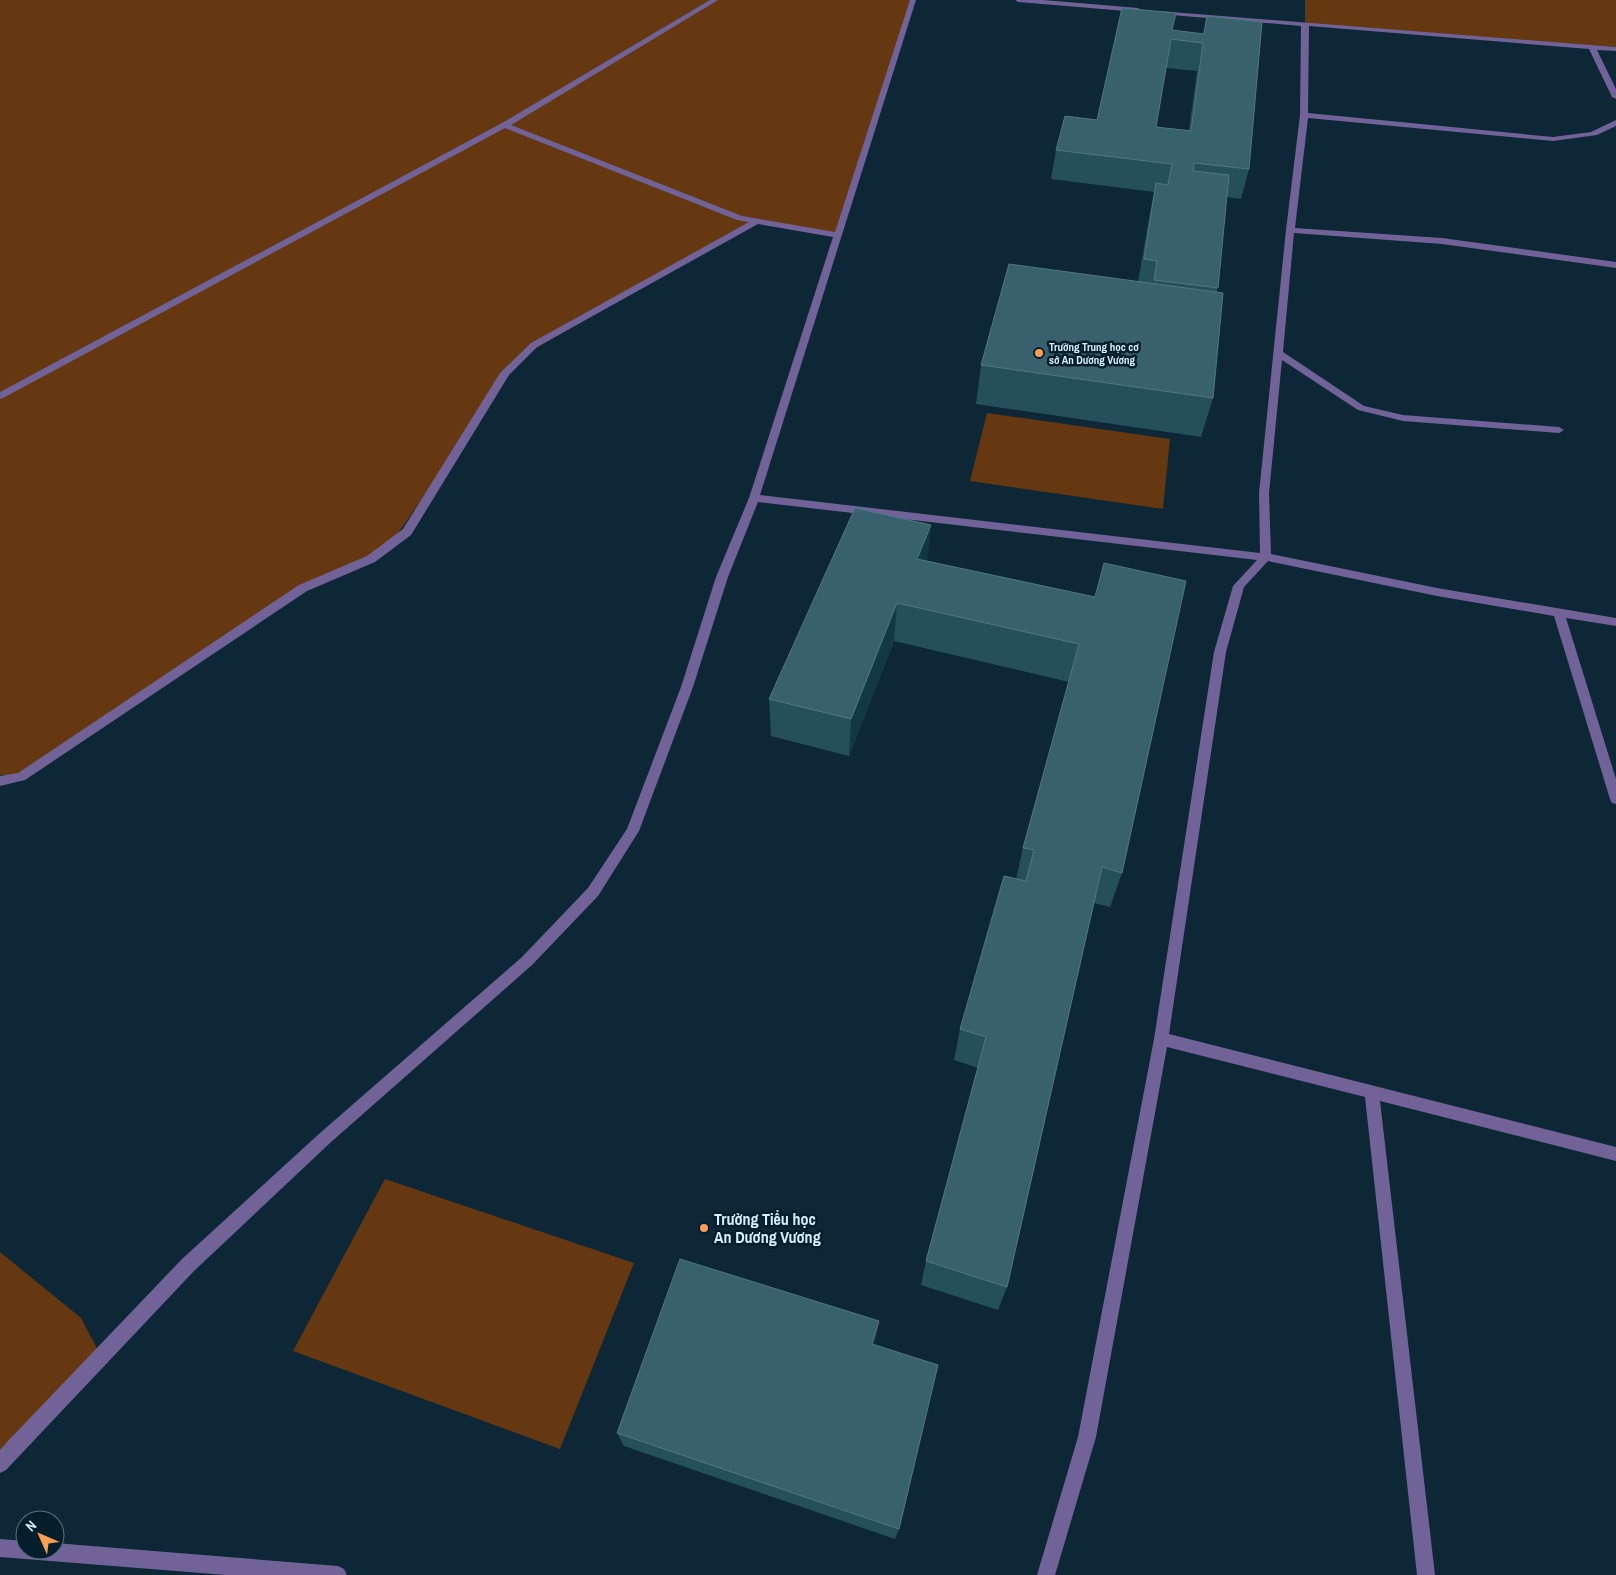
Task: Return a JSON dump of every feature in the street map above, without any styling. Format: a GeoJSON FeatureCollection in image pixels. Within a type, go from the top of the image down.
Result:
{"type":"FeatureCollection","features":[{"type":"Feature","properties":{"kind":"street"},"geometry":{"type":"LineString","coordinates":[[0,396],[505,125],[715,0]]}},
{"type":"Feature","properties":{"kind":"street"},"geometry":{"type":"LineString","coordinates":[[0,1464],[13,1448],[188,1265],[325,1138],[527,962],[593,892],[633,831],[686,687],[722,577],[754,498],[913,0]]}},
{"type":"Feature","properties":{"kind":"street"},"geometry":{"type":"LineString","coordinates":[[1018,0],[1304,25],[1616,49]]}},
{"type":"Feature","properties":{"kind":"street"},"geometry":{"type":"LineString","coordinates":[[1046,1575],[1087,1437],[1161,1039],[1220,652],[1239,586],[1266,557],[1264,492],[1290,230],[1304,115],[1304,25]]}},
{"type":"Feature","properties":{"kind":"street"},"geometry":{"type":"LineString","coordinates":[[1592,48],[1616,96]]}},
{"type":"Feature","properties":{"kind":"street"},"geometry":{"type":"LineString","coordinates":[[1304,115],[1553,139],[1585,136],[1606,130],[1616,122]]}},
{"type":"Feature","properties":{"kind":"street"},"geometry":{"type":"LineString","coordinates":[[505,125],[755,222],[839,235]]}},
{"type":"Feature","properties":{"kind":"street"},"geometry":{"type":"LineString","coordinates":[[0,780],[21,777],[303,588],[371,559],[388,548],[407,532],[505,373],[518,358],[534,345],[755,222]]}},
{"type":"Feature","properties":{"kind":"street"},"geometry":{"type":"LineString","coordinates":[[1290,230],[1442,242],[1616,264]]}},
{"type":"Feature","properties":{"kind":"street"},"geometry":{"type":"LineString","coordinates":[[1279,354],[1361,408],[1403,418],[1559,430]]}},
{"type":"Feature","properties":{"kind":"street"},"geometry":{"type":"LineString","coordinates":[[754,498],[1266,557],[1559,614],[1616,622]]}},
{"type":"Feature","properties":{"kind":"street"},"geometry":{"type":"LineString","coordinates":[[1559,614],[1616,799]]}},
{"type":"Feature","properties":{"kind":"street"},"geometry":{"type":"LineString","coordinates":[[1161,1039],[1616,1154]]}},
{"type":"Feature","properties":{"kind":"street"},"geometry":{"type":"LineString","coordinates":[[1372,1092],[1426,1575]]}},
{"type":"Feature","properties":{"kind":"street"},"geometry":{"type":"LineString","coordinates":[[0,1548],[15,1549]]}},
{"type":"Feature","properties":{"kind":"street"},"geometry":{"type":"LineString","coordinates":[[65,1553],[338,1575]]}},
{"type":"Feature","properties":{"kind":"shaded area"},"geometry":{"type":"Polygon","coordinates":[[[0,0],[913,0],[839,235],[755,222],[519,358],[388,548],[303,588],[21,777],[0,775],[0,0]]]}},
{"type":"Feature","properties":{"kind":"shaded area"},"geometry":{"type":"Polygon","coordinates":[[[1305,0],[1616,0],[1616,47],[1305,25],[1305,0]]]}},
{"type":"Feature","properties":{"kind":"shaded area"},"geometry":{"type":"Polygon","coordinates":[[[987,413],[1170,439],[1163,509],[970,481],[987,413]]]}},
{"type":"Feature","properties":{"kind":"shaded area"},"geometry":{"type":"Polygon","coordinates":[[[385,1179],[634,1263],[560,1449],[293,1351],[385,1179]]]}},
{"type":"Feature","properties":{"kind":"shaded area"},"geometry":{"type":"Polygon","coordinates":[[[0,1252],[81,1318],[101,1356],[0,1472],[0,1252]]]}},
{"type":"Feature","properties":{"kind":"building"},"geometry":{"type":"Polygon","coordinates":[[[1122,8],[1176,13],[1172,30],[1204,34],[1207,16],[1262,22],[1249,169],[1194,163],[1193,171],[1229,175],[1218,288],[1154,280],[1157,261],[1144,259],[1156,183],[1168,185],[1172,164],[1056,150],[1065,116],[1097,120],[1122,8]],[[1171,39],[1156,127],[1191,131],[1203,43],[1171,39]]]}},
{"type":"Feature","properties":{"kind":"building"},"geometry":{"type":"Polygon","coordinates":[[[1009,264],[1223,293],[1213,398],[981,365],[1009,264]]]}},
{"type":"Feature","properties":{"kind":"building"},"geometry":{"type":"Polygon","coordinates":[[[855,508],[931,525],[917,559],[1095,597],[1104,563],[1186,581],[1122,873],[1102,867],[1007,1287],[926,1261],[986,1037],[960,1029],[1004,876],[1026,881],[1034,850],[1023,848],[1079,644],[897,603],[851,719],[769,699],[855,508]]]}},
{"type":"Feature","properties":{"kind":"building"},"geometry":{"type":"Polygon","coordinates":[[[680,1259],[879,1321],[872,1344],[938,1365],[899,1529],[617,1433],[680,1259]]]}},
{"type":"Feature","properties":{"kind":"place","name":"Trường Trung học cơ sở An Dương Vương"},"geometry":{"type":"Point","coordinates":[1039,353]}},
{"type":"Feature","properties":{"kind":"place","name":"Trường Tiểu học An Dương Vương"},"geometry":{"type":"Point","coordinates":[704,1228]}}]}
